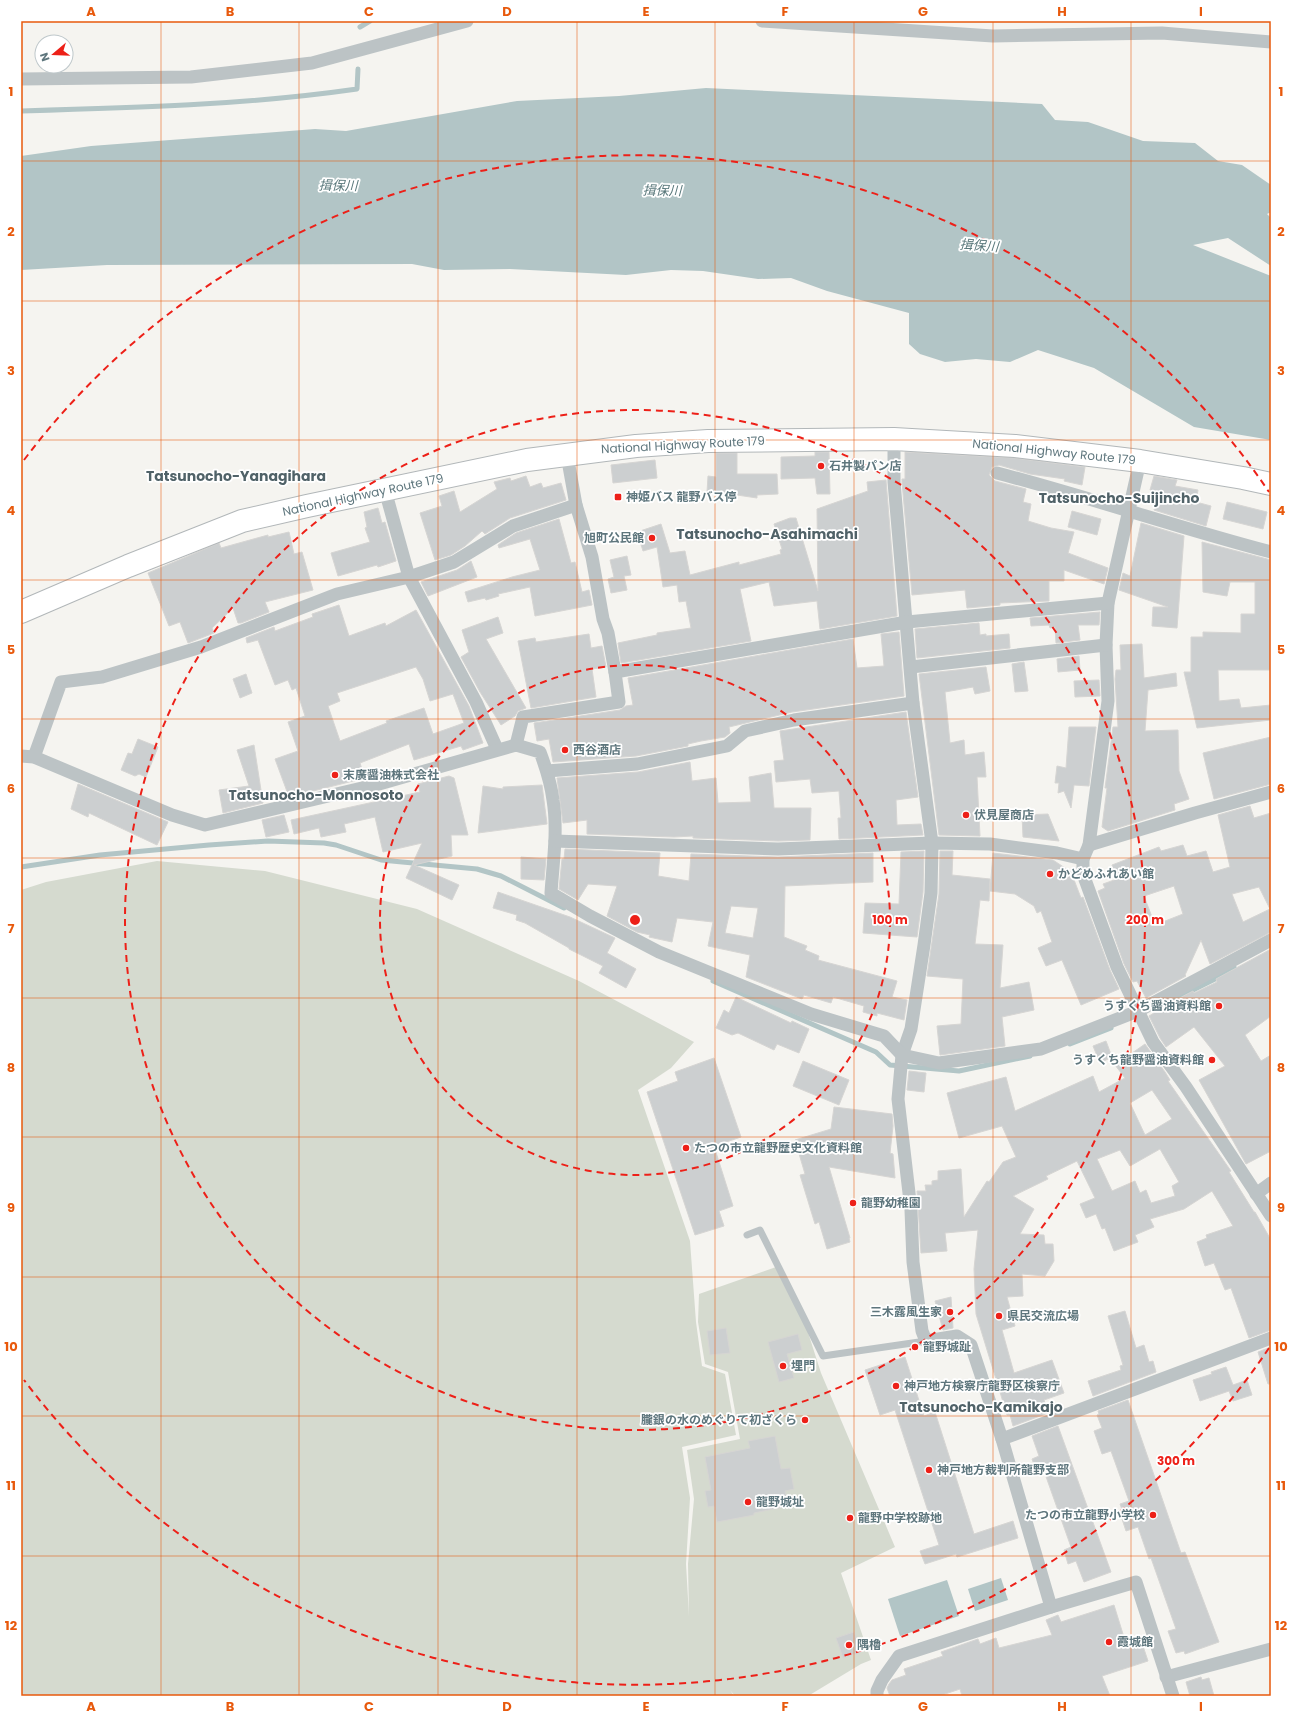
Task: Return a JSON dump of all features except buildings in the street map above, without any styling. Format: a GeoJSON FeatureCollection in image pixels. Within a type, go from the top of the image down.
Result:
{"type":"FeatureCollection","features":[{"type":"Feature","properties":{"kind":"highway","name":"National Highway Route 179"},"geometry":{"type":"LineString","coordinates":[[21,612],[128,566],[242,521],[527,460],[636,446],[708,441],[894,439],[1015,446],[1140,461],[1271,484]]}},
{"type":"Feature","properties":{"kind":"street"},"geometry":{"type":"LineString","coordinates":[[21,80],[190,76],[312,63],[467,21]]}},
{"type":"Feature","properties":{"kind":"street"},"geometry":{"type":"LineString","coordinates":[[762,21],[840,24],[994,36],[1162,34],[1271,42]]}},
{"type":"Feature","properties":{"kind":"street"},"geometry":{"type":"LineString","coordinates":[[1155,21],[1162,34]]}},
{"type":"Feature","properties":{"kind":"street"},"geometry":{"type":"LineString","coordinates":[[894,439],[894,482],[914,703],[932,843],[931,893],[911,1029],[902,1055],[898,1099],[911,1210],[913,1262],[922,1331],[926,1341],[957,1336],[971,1345],[1002,1439],[1051,1607]]}},
{"type":"Feature","properties":{"kind":"street"},"geometry":{"type":"LineString","coordinates":[[516,745],[523,717],[619,702],[608,633],[603,619],[592,557],[576,505],[567,455]]}},
{"type":"Feature","properties":{"kind":"street"},"geometry":{"type":"LineString","coordinates":[[1140,461],[1108,603],[1106,645],[1108,700],[1089,845],[1083,859],[1083,874],[1117,967],[1153,1042],[1186,1087],[1271,1216]]}},
{"type":"Feature","properties":{"kind":"street"},"geometry":{"type":"LineString","coordinates":[[997,473],[1063,490],[1129,512],[1271,552]]}},
{"type":"Feature","properties":{"kind":"street"},"geometry":{"type":"LineString","coordinates":[[385,490],[409,577],[476,702],[497,749]]}},
{"type":"Feature","properties":{"kind":"street"},"geometry":{"type":"LineString","coordinates":[[576,505],[513,526],[454,562],[409,577],[336,594],[201,647],[102,677],[61,682],[27,756],[172,815],[205,825],[379,784],[497,749],[516,745],[540,752],[554,800],[555,841],[551,893],[590,916],[659,952],[811,1014],[884,1036],[902,1055],[939,1063],[1041,1049],[1140,1016],[1271,940]]}},
{"type":"Feature","properties":{"kind":"street"},"geometry":{"type":"LineString","coordinates":[[615,672],[907,622],[1108,603]]}},
{"type":"Feature","properties":{"kind":"street"},"geometry":{"type":"LineString","coordinates":[[911,667],[1106,645]]}},
{"type":"Feature","properties":{"kind":"street"},"geometry":{"type":"LineString","coordinates":[[547,772],[637,764],[727,746],[745,731],[794,720],[914,703]]}},
{"type":"Feature","properties":{"kind":"street"},"geometry":{"type":"LineString","coordinates":[[1089,845],[1195,812],[1271,792]]}},
{"type":"Feature","properties":{"kind":"street"},"geometry":{"type":"LineString","coordinates":[[555,841],[778,849],[932,843],[990,844],[1057,853],[1083,859]]}},
{"type":"Feature","properties":{"kind":"street"},"geometry":{"type":"LineString","coordinates":[[1256,1194],[1271,1183]]}},
{"type":"Feature","properties":{"kind":"street"},"geometry":{"type":"LineString","coordinates":[[1002,1439],[1271,1338]]}},
{"type":"Feature","properties":{"kind":"street"},"geometry":{"type":"LineString","coordinates":[[877,1696],[877,1691],[882,1680],[899,1656],[1051,1607],[1136,1582],[1173,1696]]}},
{"type":"Feature","properties":{"kind":"street"},"geometry":{"type":"LineString","coordinates":[[1166,1677],[1271,1649]]}},
{"type":"Feature","properties":{"kind":"lane"},"geometry":{"type":"LineString","coordinates":[[747,1235],[760,1230],[823,1356],[926,1341]]}},
{"type":"Feature","properties":{"kind":"shaded area"},"geometry":{"type":"Polygon","coordinates":[[[157,861],[265,871],[417,909],[579,981],[694,1042],[671,1068],[638,1090],[690,1241],[696,1322],[702,1366],[725,1374],[736,1435],[682,1447],[690,1498],[686,1564],[689,1616],[688,1564],[694,1499],[687,1450],[740,1439],[728,1372],[705,1364],[698,1322],[699,1294],[776,1267],[805,1323],[821,1373],[895,1547],[841,1573],[871,1660],[861,1664],[808,1696],[735,1696],[730,1690],[734,1696],[21,1696],[21,890],[46,882],[157,861]]]}},
{"type":"Feature","properties":{"kind":"water","name":"揖保川"},"geometry":{"type":"Polygon","coordinates":[[[706,88],[1042,104],[1055,120],[1088,122],[1143,141],[1195,143],[1218,161],[1242,165],[1271,185],[1271,212],[1267,214],[1271,218],[1271,266],[1228,238],[1193,245],[1271,276],[1271,440],[1194,427],[1094,368],[1038,350],[1010,362],[976,359],[945,362],[920,354],[909,344],[909,313],[827,291],[791,278],[758,279],[703,271],[671,270],[626,275],[510,269],[444,270],[412,264],[107,265],[21,270],[21,156],[91,146],[315,129],[346,131],[517,101],[619,96],[706,88]]]}},
{"type":"Feature","properties":{"kind":"water"},"geometry":{"type":"Polygon","coordinates":[[[1001,1578],[1008,1600],[975,1611],[968,1589],[1001,1578]]]}},
{"type":"Feature","properties":{"kind":"water"},"geometry":{"type":"Polygon","coordinates":[[[947,1580],[959,1616],[900,1636],[888,1599],[947,1580]]]}},
{"type":"Feature","properties":{"kind":"waterway"},"geometry":{"type":"LineString","coordinates":[[360,27],[370,21]]}},
{"type":"Feature","properties":{"kind":"waterway"},"geometry":{"type":"LineString","coordinates":[[21,111],[189,105],[273,99],[357,89],[358,69]]}},
{"type":"Feature","properties":{"kind":"waterway"},"geometry":{"type":"LineString","coordinates":[[21,867],[100,855],[209,845],[268,841],[324,843],[336,845],[381,860],[477,869],[501,876],[564,908]]}},
{"type":"Feature","properties":{"kind":"waterway"},"geometry":{"type":"LineString","coordinates":[[1165,1004],[1217,978],[1234,967]]}},
{"type":"Feature","properties":{"kind":"waterway"},"geometry":{"type":"LineString","coordinates":[[713,981],[876,1052],[890,1065],[959,1071],[1030,1056]]}},
{"type":"Feature","properties":{"kind":"waterway"},"geometry":{"type":"LineString","coordinates":[[1070,1044],[1111,1028]]}},
{"type":"Feature","properties":{"kind":"place","name":"石井製パン店"},"geometry":{"type":"Point","coordinates":[821,466]}},
{"type":"Feature","properties":{"kind":"place","name":"神姫バス 龍野バス停"},"geometry":{"type":"Point","coordinates":[618,497]}},
{"type":"Feature","properties":{"kind":"place","name":"旭町公民館"},"geometry":{"type":"Point","coordinates":[652,538]}},
{"type":"Feature","properties":{"kind":"place","name":"西谷酒店"},"geometry":{"type":"Point","coordinates":[565,750]}},
{"type":"Feature","properties":{"kind":"place","name":"末廣醤油株式会社"},"geometry":{"type":"Point","coordinates":[335,775]}},
{"type":"Feature","properties":{"kind":"place","name":"伏見屋商店"},"geometry":{"type":"Point","coordinates":[966,815]}},
{"type":"Feature","properties":{"kind":"place","name":"かどめふれあい館"},"geometry":{"type":"Point","coordinates":[1050,874]}},
{"type":"Feature","properties":{"kind":"place","name":"うすくち醤油資料館"},"geometry":{"type":"Point","coordinates":[1219,1006]}},
{"type":"Feature","properties":{"kind":"place","name":"うすくち龍野醤油資料館"},"geometry":{"type":"Point","coordinates":[1212,1060]}},
{"type":"Feature","properties":{"kind":"place","name":"たつの市立龍野歴史文化資料館"},"geometry":{"type":"Point","coordinates":[686,1148]}},
{"type":"Feature","properties":{"kind":"place","name":"龍野幼稚園"},"geometry":{"type":"Point","coordinates":[853,1203]}},
{"type":"Feature","properties":{"kind":"place","name":"三木露風生家"},"geometry":{"type":"Point","coordinates":[950,1312]}},
{"type":"Feature","properties":{"kind":"place","name":"県民交流広場"},"geometry":{"type":"Point","coordinates":[999,1316]}},
{"type":"Feature","properties":{"kind":"place","name":"龍野城趾"},"geometry":{"type":"Point","coordinates":[915,1347]}},
{"type":"Feature","properties":{"kind":"place","name":"埋門"},"geometry":{"type":"Point","coordinates":[783,1366]}},
{"type":"Feature","properties":{"kind":"place","name":"神戸地方検察庁龍野区検察庁"},"geometry":{"type":"Point","coordinates":[896,1386]}},
{"type":"Feature","properties":{"kind":"place","name":"朧銀の水のめぐりて初ざくら"},"geometry":{"type":"Point","coordinates":[805,1420]}},
{"type":"Feature","properties":{"kind":"place","name":"神戸地方裁判所龍野支部"},"geometry":{"type":"Point","coordinates":[929,1470]}},
{"type":"Feature","properties":{"kind":"place","name":"龍野城址"},"geometry":{"type":"Point","coordinates":[748,1502]}},
{"type":"Feature","properties":{"kind":"place","name":"たつの市立龍野小学校"},"geometry":{"type":"Point","coordinates":[1153,1515]}},
{"type":"Feature","properties":{"kind":"place","name":"龍野中学校跡地"},"geometry":{"type":"Point","coordinates":[850,1518]}},
{"type":"Feature","properties":{"kind":"place","name":"霞城館"},"geometry":{"type":"Point","coordinates":[1109,1642]}},
{"type":"Feature","properties":{"kind":"place","name":"隅櫓"},"geometry":{"type":"Point","coordinates":[849,1645]}},
{"type":"Feature","properties":{"kind":"district","name":"Tatsunocho-Yanagihara"},"geometry":{"type":"Point","coordinates":[236,476]}},
{"type":"Feature","properties":{"kind":"district","name":"Tatsunocho-Suijincho"},"geometry":{"type":"Point","coordinates":[1119,498]}},
{"type":"Feature","properties":{"kind":"district","name":"Tatsunocho-Asahimachi"},"geometry":{"type":"Point","coordinates":[767,534]}},
{"type":"Feature","properties":{"kind":"district","name":"Tatsunocho-Monnosoto"},"geometry":{"type":"Point","coordinates":[316,795]}},
{"type":"Feature","properties":{"kind":"district","name":"Tatsunocho-Kamikajo"},"geometry":{"type":"Point","coordinates":[981,1407]}}]}
